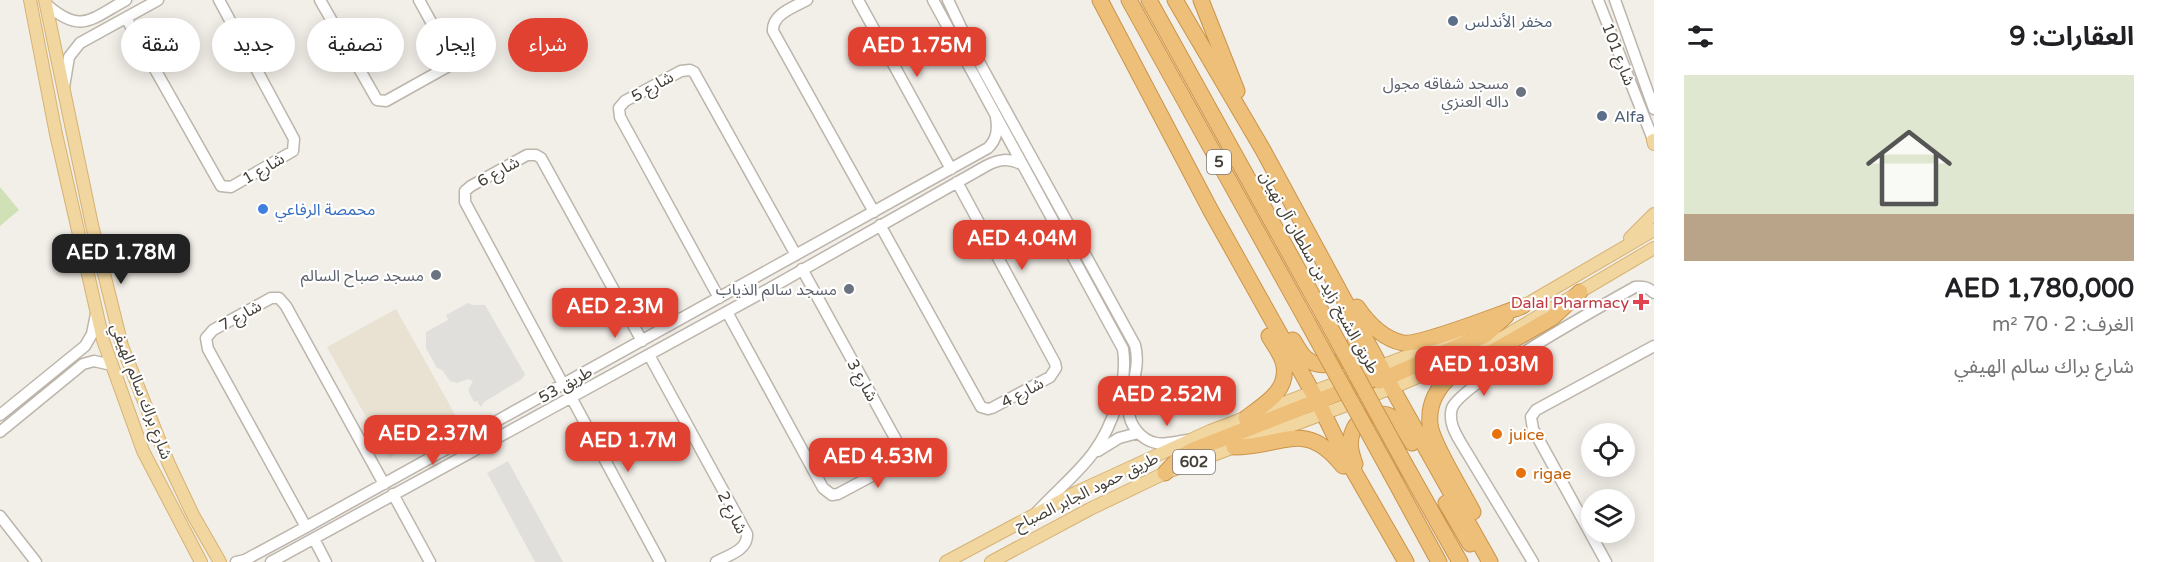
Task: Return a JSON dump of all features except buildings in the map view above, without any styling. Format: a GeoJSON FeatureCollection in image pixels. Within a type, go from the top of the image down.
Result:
{"type":"FeatureCollection","features":[{"type":"Feature","properties":{"kind":"highway"},"geometry":{"type":"LineString","coordinates":[[1100,0],[1211,211],[1318,403],[1341,449],[1406,562]]}},
{"type":"Feature","properties":{"kind":"highway","name":"5"},"geometry":{"type":"LineString","coordinates":[[1130,0],[1439,562]]}},
{"type":"Feature","properties":{"kind":"highway","name":"طريق الشيخ زايد بن سلطان آل نهيان"},"geometry":{"type":"LineString","coordinates":[[1149,0],[1460,562]]}},
{"type":"Feature","properties":{"kind":"highway"},"geometry":{"type":"LineString","coordinates":[[1175,0],[1391,379],[1490,562]]}},
{"type":"Feature","properties":{"kind":"highway"},"geometry":{"type":"LineString","coordinates":[[1202,0],[1254,135]]}},
{"type":"Feature","properties":{"kind":"highway"},"geometry":{"type":"LineString","coordinates":[[1211,211],[1241,250],[1296,346],[1306,359],[1319,366],[1339,362],[1353,351],[1357,338],[1354,316]]}},
{"type":"Feature","properties":{"kind":"highway"},"geometry":{"type":"LineString","coordinates":[[1211,211],[1229,262],[1284,364],[1283,381],[1279,391],[1245,418]]}},
{"type":"Feature","properties":{"kind":"highway"},"geometry":{"type":"LineString","coordinates":[[1306,228],[1365,319],[1378,332],[1393,340],[1406,343],[1425,339],[1523,306]]}},
{"type":"Feature","properties":{"kind":"highway"},"geometry":{"type":"LineString","coordinates":[[1490,562],[1488,544],[1441,452],[1430,425],[1434,396],[1439,386],[1452,375],[1552,318],[1580,292]]}},
{"type":"Feature","properties":{"kind":"highway"},"geometry":{"type":"LineString","coordinates":[[1165,473],[1178,459],[1205,445],[1318,403],[1332,402],[1391,379],[1485,335],[1506,316]]}},
{"type":"Feature","properties":{"kind":"highway"},"geometry":{"type":"LineString","coordinates":[[1365,492],[1350,449],[1352,433],[1358,423],[1369,415],[1383,413],[1395,418],[1405,430],[1461,530],[1472,547],[1490,562]]}},
{"type":"Feature","properties":{"kind":"highway"},"geometry":{"type":"LineString","coordinates":[[1234,447],[1252,447],[1299,437],[1315,441],[1335,457],[1365,492]]}},
{"type":"Feature","properties":{"kind":"main road","name":"شارع براك سالم الهيفي"},"geometry":{"type":"LineString","coordinates":[[30,0],[56,134],[103,340],[150,467],[201,562]]}},
{"type":"Feature","properties":{"kind":"main road","name":"شارع براك سالم الهيفي"},"geometry":{"type":"LineString","coordinates":[[46,2],[92,225],[122,346],[168,462],[217,557]]}},
{"type":"Feature","properties":{"kind":"main road"},"geometry":{"type":"LineString","coordinates":[[1592,265],[1640,230],[1654,214]]}},
{"type":"Feature","properties":{"kind":"main road"},"geometry":{"type":"LineString","coordinates":[[77,227],[85,230],[92,225]]}},
{"type":"Feature","properties":{"kind":"main road","name":"602"},"geometry":{"type":"LineString","coordinates":[[1506,316],[1654,230]]}},
{"type":"Feature","properties":{"kind":"main road","name":"602"},"geometry":{"type":"LineString","coordinates":[[1391,379],[1483,349],[1654,248]]}},
{"type":"Feature","properties":{"kind":"main road"},"geometry":{"type":"LineString","coordinates":[[82,253],[90,249],[98,251]]}},
{"type":"Feature","properties":{"kind":"main road"},"geometry":{"type":"LineString","coordinates":[[1597,282],[1654,259]]}},
{"type":"Feature","properties":{"kind":"main road","name":"طريق حمود الجابر الصباح"},"geometry":{"type":"LineString","coordinates":[[946,562],[1077,492],[1190,440],[1245,418],[1318,403],[1391,379],[1396,362],[1506,316]]}},
{"type":"Feature","properties":{"kind":"main road","name":"طريق حمود الجابر الصباح"},"geometry":{"type":"LineString","coordinates":[[991,562],[1090,509],[1165,473],[1234,447],[1318,403]]}},
{"type":"Feature","properties":{"kind":"main road"},"geometry":{"type":"LineString","coordinates":[[143,451],[153,450],[159,441]]}},
{"type":"Feature","properties":{"kind":"main road"},"geometry":{"type":"LineString","coordinates":[[150,467],[155,460],[168,462]]}},
{"type":"Feature","properties":{"kind":"street"},"geometry":{"type":"LineString","coordinates":[[46,2],[61,17],[74,22],[88,21],[126,0]]}},
{"type":"Feature","properties":{"kind":"street"},"geometry":{"type":"LineString","coordinates":[[126,18],[159,0]]}},
{"type":"Feature","properties":{"kind":"street","name":"شارع 1"},"geometry":{"type":"LineString","coordinates":[[157,72],[221,186],[231,186],[293,151],[294,138],[219,0]]}},
{"type":"Feature","properties":{"kind":"street"},"geometry":{"type":"LineString","coordinates":[[320,0],[377,100],[386,101],[447,67],[451,58],[419,0]]}},
{"type":"Feature","properties":{"kind":"street"},"geometry":{"type":"LineString","coordinates":[[807,0],[777,17],[773,24],[773,31],[874,212]]}},
{"type":"Feature","properties":{"kind":"street"},"geometry":{"type":"LineString","coordinates":[[858,0],[951,169]]}},
{"type":"Feature","properties":{"kind":"street"},"geometry":{"type":"LineString","coordinates":[[933,0],[1123,349],[1125,364],[1123,386],[1110,429],[1096,452],[1076,475],[1053,494],[1033,516]]}},
{"type":"Feature","properties":{"kind":"street"},"geometry":{"type":"LineString","coordinates":[[948,0],[983,69],[1135,345],[1138,356],[1129,410],[1138,433],[1155,443],[1190,440]]}},
{"type":"Feature","properties":{"kind":"street","name":"شارع 101"},"geometry":{"type":"LineString","coordinates":[[1598,0],[1654,142]]}},
{"type":"Feature","properties":{"kind":"street","name":"شارع 101"},"geometry":{"type":"LineString","coordinates":[[1615,0],[1654,109]]}},
{"type":"Feature","properties":{"kind":"street"},"geometry":{"type":"LineString","coordinates":[[63,90],[69,57],[80,43],[121,21]]}},
{"type":"Feature","properties":{"kind":"street","name":"شارع 5"},"geometry":{"type":"LineString","coordinates":[[719,298],[620,117],[619,108],[625,101],[681,70],[694,72],[796,255]]}},
{"type":"Feature","properties":{"kind":"street","name":"طريق 53"},"geometry":{"type":"LineString","coordinates":[[217,557],[236,562],[253,559],[306,527],[951,169],[994,142],[998,129],[996,117]]}},
{"type":"Feature","properties":{"kind":"street"},"geometry":{"type":"LineString","coordinates":[[979,153],[987,159],[986,166]]}},
{"type":"Feature","properties":{"kind":"street","name":"شارع 6"},"geometry":{"type":"LineString","coordinates":[[563,384],[465,202],[465,191],[527,155],[532,154],[541,158],[642,341]]}},
{"type":"Feature","properties":{"kind":"street","name":"طريق 53"},"geometry":{"type":"LineString","coordinates":[[271,562],[774,286],[986,166],[1005,159],[1021,164]]}},
{"type":"Feature","properties":{"kind":"street","name":"شارع 4"},"geometry":{"type":"LineString","coordinates":[[880,225],[981,407],[992,408],[1050,376],[1056,369],[1055,363],[957,182]]}},
{"type":"Feature","properties":{"kind":"street","name":"شارع 3"},"geometry":{"type":"LineString","coordinates":[[727,312],[823,488],[832,495],[838,494],[896,463],[899,461],[901,449],[802,269]]}},
{"type":"Feature","properties":{"kind":"street"},"geometry":{"type":"LineString","coordinates":[[766,272],[764,282],[774,286]]}},
{"type":"Feature","properties":{"kind":"street"},"geometry":{"type":"LineString","coordinates":[[745,283],[756,285],[755,296]]}},
{"type":"Feature","properties":{"kind":"street"},"geometry":{"type":"LineString","coordinates":[[1533,562],[1461,443],[1452,425],[1452,409],[1461,396],[1515,358],[1635,286],[1650,289],[1654,293]]}},
{"type":"Feature","properties":{"kind":"street"},"geometry":{"type":"LineString","coordinates":[[1096,298],[1106,303],[1108,295]]}},
{"type":"Feature","properties":{"kind":"street","name":"شارع 7"},"geometry":{"type":"LineString","coordinates":[[306,527],[208,349],[206,338],[213,330],[271,298],[279,298],[286,306],[384,484]]}},
{"type":"Feature","properties":{"kind":"street"},"geometry":{"type":"LineString","coordinates":[[0,415],[86,344],[92,334],[96,311]]}},
{"type":"Feature","properties":{"kind":"street"},"geometry":{"type":"LineString","coordinates":[[0,432],[93,354],[92,349],[86,344]]}},
{"type":"Feature","properties":{"kind":"street"},"geometry":{"type":"LineString","coordinates":[[1606,562],[1533,429],[1531,417],[1536,410],[1654,346]]}},
{"type":"Feature","properties":{"kind":"street","name":"شارع 2"},"geometry":{"type":"LineString","coordinates":[[649,355],[747,534],[746,544],[741,549],[716,562]]}},
{"type":"Feature","properties":{"kind":"street"},"geometry":{"type":"LineString","coordinates":[[83,364],[94,361],[112,365]]}},
{"type":"Feature","properties":{"kind":"street"},"geometry":{"type":"LineString","coordinates":[[571,397],[660,562]]}},
{"type":"Feature","properties":{"kind":"street"},"geometry":{"type":"LineString","coordinates":[[1096,452],[1119,438],[1138,433]]}},
{"type":"Feature","properties":{"kind":"street"},"geometry":{"type":"LineString","coordinates":[[445,450],[445,458],[452,462]]}},
{"type":"Feature","properties":{"kind":"street"},"geometry":{"type":"LineString","coordinates":[[428,460],[434,464],[433,472]]}},
{"type":"Feature","properties":{"kind":"street"},"geometry":{"type":"LineString","coordinates":[[393,494],[430,562]]}},
{"type":"Feature","properties":{"kind":"street"},"geometry":{"type":"LineString","coordinates":[[0,516],[36,562]]}},
{"type":"Feature","properties":{"kind":"street"},"geometry":{"type":"LineString","coordinates":[[314,538],[327,562]]}},
{"type":"Feature","properties":{"kind":"shaded area"},"geometry":{"type":"Polygon","coordinates":[[[468,303],[485,305],[525,374],[522,379],[484,402],[481,407],[477,401],[474,402],[468,390],[473,381],[468,379],[457,383],[450,381],[442,370],[437,368],[426,348],[426,332],[448,320],[446,315],[468,303]]]}},
{"type":"Feature","properties":{"kind":"shaded area"},"geometry":{"type":"Polygon","coordinates":[[[396,309],[458,420],[389,458],[327,347],[396,309]]]}},
{"type":"Feature","properties":{"kind":"shaded area"},"geometry":{"type":"Polygon","coordinates":[[[508,461],[563,562],[535,562],[487,473],[508,461]]]}},
{"type":"Feature","properties":{"kind":"green space"},"geometry":{"type":"Polygon","coordinates":[[[0,187],[19,210],[0,226],[0,187]]]}},
{"type":"Feature","properties":{"kind":"place","name":"مخفر الأندلس"},"geometry":{"type":"Point","coordinates":[1453,21]}},
{"type":"Feature","properties":{"kind":"place","name":"مسجد شفاقه مجول داله العنزي"},"geometry":{"type":"Point","coordinates":[1521,92]}},
{"type":"Feature","properties":{"kind":"place","name":"Alfa"},"geometry":{"type":"Point","coordinates":[1602,116]}},
{"type":"Feature","properties":{"kind":"place","name":"محمصة الرفاعي"},"geometry":{"type":"Point","coordinates":[263,209]}},
{"type":"Feature","properties":{"kind":"place","name":"مسجد صباح السالم"},"geometry":{"type":"Point","coordinates":[436,275]}},
{"type":"Feature","properties":{"kind":"place","name":"مسجد سالم الذياب"},"geometry":{"type":"Point","coordinates":[849,289]}},
{"type":"Feature","properties":{"kind":"place","name":"Dalal Pharmacy"},"geometry":{"type":"Point","coordinates":[1641,302]}},
{"type":"Feature","properties":{"kind":"place","name":"juice"},"geometry":{"type":"Point","coordinates":[1497,434]}},
{"type":"Feature","properties":{"kind":"place","name":"rigae"},"geometry":{"type":"Point","coordinates":[1521,473]}}]}
